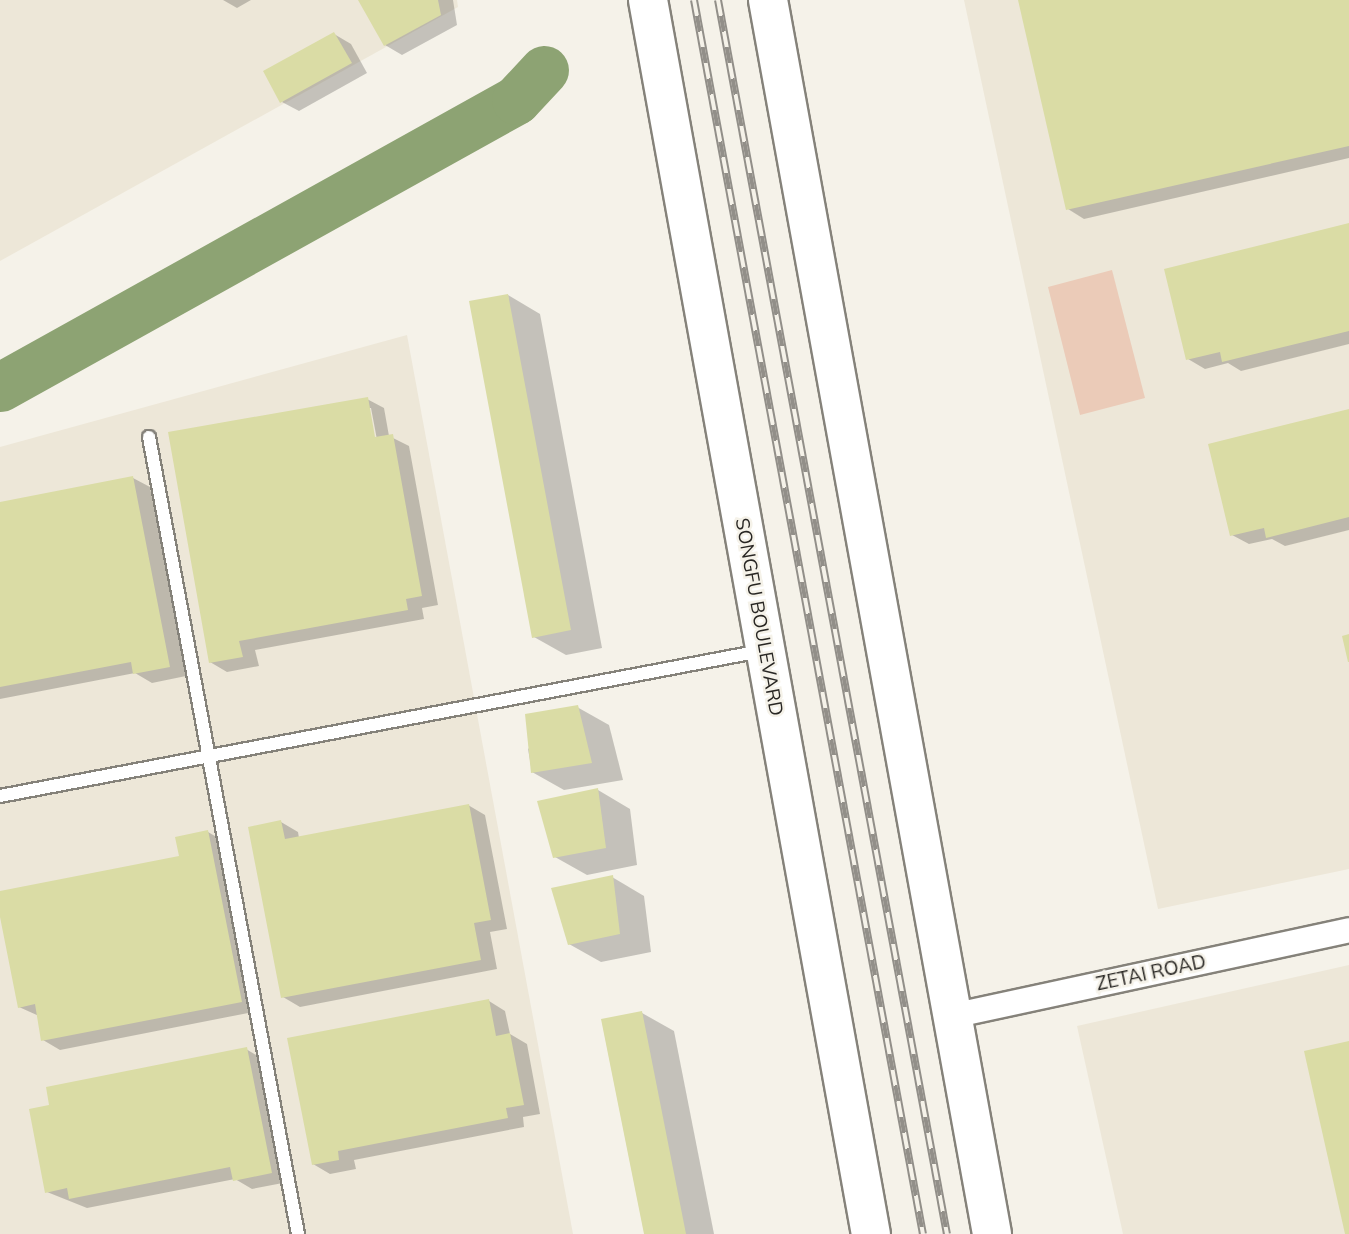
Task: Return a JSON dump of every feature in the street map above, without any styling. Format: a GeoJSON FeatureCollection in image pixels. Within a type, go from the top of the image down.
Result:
{"type":"FeatureCollection","features":[{"type":"Feature","properties":{"kind":"main road","name":"SONGFU BOULEVARD"},"geometry":{"type":"LineString","coordinates":[[648,0],[871,1234]]}},
{"type":"Feature","properties":{"kind":"main road"},"geometry":{"type":"LineString","coordinates":[[768,0],[992,1234]]}},
{"type":"Feature","properties":{"kind":"street","name":"ZETAI ROAD"},"geometry":{"type":"LineString","coordinates":[[952,1016],[1349,930]]}},
{"type":"Feature","properties":{"kind":"lane"},"geometry":{"type":"LineString","coordinates":[[149,437],[298,1234]]}},
{"type":"Feature","properties":{"kind":"lane"},"geometry":{"type":"LineString","coordinates":[[0,796],[765,650]]}},
{"type":"Feature","properties":{"kind":"shaded area"},"geometry":{"type":"Polygon","coordinates":[[[0,0],[457,0],[458,7],[0,261],[0,0]]]}},
{"type":"Feature","properties":{"kind":"shaded area"},"geometry":{"type":"Polygon","coordinates":[[[964,0],[1349,0],[1349,869],[1158,909],[964,0]]]}},
{"type":"Feature","properties":{"kind":"shaded area"},"geometry":{"type":"Polygon","coordinates":[[[1112,270],[1145,398],[1080,415],[1048,287],[1112,270]]]}},
{"type":"Feature","properties":{"kind":"shaded area"},"geometry":{"type":"Polygon","coordinates":[[[407,335],[573,1234],[0,1234],[0,447],[407,335]]]}},
{"type":"Feature","properties":{"kind":"shaded area"},"geometry":{"type":"Polygon","coordinates":[[[1349,965],[1349,1234],[1123,1234],[1077,1026],[1349,965]]]}},
{"type":"Feature","properties":{"kind":"building"},"geometry":{"type":"Polygon","coordinates":[[[358,0],[438,0],[441,15],[384,46],[358,0]]]}},
{"type":"Feature","properties":{"kind":"building"},"geometry":{"type":"Polygon","coordinates":[[[1018,0],[1349,0],[1349,146],[1066,210],[1018,0]]]}},
{"type":"Feature","properties":{"kind":"building"},"geometry":{"type":"Polygon","coordinates":[[[334,32],[352,63],[280,103],[263,71],[334,32]]]}},
{"type":"Feature","properties":{"kind":"building"},"geometry":{"type":"Polygon","coordinates":[[[1349,223],[1349,331],[1222,362],[1220,352],[1186,360],[1164,269],[1349,223]]]}},
{"type":"Feature","properties":{"kind":"building"},"geometry":{"type":"Polygon","coordinates":[[[508,294],[571,630],[532,638],[469,301],[508,294]]]}},
{"type":"Feature","properties":{"kind":"building"},"geometry":{"type":"Polygon","coordinates":[[[368,397],[375,437],[393,434],[422,596],[406,599],[408,610],[239,641],[243,657],[209,663],[168,432],[368,397]]]}},
{"type":"Feature","properties":{"kind":"building"},"geometry":{"type":"Polygon","coordinates":[[[1349,409],[1349,517],[1266,538],[1264,528],[1230,536],[1208,444],[1349,409]]]}},
{"type":"Feature","properties":{"kind":"building"},"geometry":{"type":"Polygon","coordinates":[[[133,476],[170,667],[133,674],[131,662],[0,687],[0,502],[133,476]]]}},
{"type":"Feature","properties":{"kind":"building"},"geometry":{"type":"Polygon","coordinates":[[[1349,634],[1349,662],[1348,662],[1342,636],[1349,634]]]}},
{"type":"Feature","properties":{"kind":"building"},"geometry":{"type":"Polygon","coordinates":[[[578,705],[592,763],[531,773],[525,714],[578,705]]]}},
{"type":"Feature","properties":{"kind":"building"},"geometry":{"type":"Polygon","coordinates":[[[598,788],[606,848],[553,858],[537,801],[598,788]]]}},
{"type":"Feature","properties":{"kind":"building"},"geometry":{"type":"Polygon","coordinates":[[[469,804],[491,920],[474,923],[481,960],[281,998],[248,827],[281,820],[285,839],[469,804]]]}},
{"type":"Feature","properties":{"kind":"building"},"geometry":{"type":"Polygon","coordinates":[[[208,830],[242,1002],[41,1041],[35,1004],[18,1008],[0,917],[0,891],[179,856],[175,837],[208,830]]]}},
{"type":"Feature","properties":{"kind":"building"},"geometry":{"type":"Polygon","coordinates":[[[613,875],[620,934],[568,945],[551,888],[613,875]]]}},
{"type":"Feature","properties":{"kind":"building"},"geometry":{"type":"Polygon","coordinates":[[[489,999],[496,1036],[510,1033],[524,1105],[506,1108],[508,1118],[338,1151],[339,1160],[312,1165],[287,1038],[489,999]]]}},
{"type":"Feature","properties":{"kind":"building"},"geometry":{"type":"Polygon","coordinates":[[[642,1011],[686,1234],[644,1234],[601,1019],[642,1011]]]}},
{"type":"Feature","properties":{"kind":"building"},"geometry":{"type":"Polygon","coordinates":[[[1349,1041],[1349,1234],[1345,1234],[1304,1051],[1349,1041]]]}},
{"type":"Feature","properties":{"kind":"building"},"geometry":{"type":"Polygon","coordinates":[[[247,1047],[272,1173],[233,1181],[230,1167],[69,1199],[67,1188],[45,1193],[29,1109],[49,1105],[46,1087],[247,1047]]]}},
{"type":"Feature","properties":{"kind":"waterway"},"geometry":{"type":"LineString","coordinates":[[0,387],[516,100],[544,70]]}},
{"type":"Feature","properties":{"kind":"railway"},"geometry":{"type":"LineString","coordinates":[[694,0],[923,1234]]}},
{"type":"Feature","properties":{"kind":"railway"},"geometry":{"type":"LineString","coordinates":[[718,0],[947,1234]]}}]}
